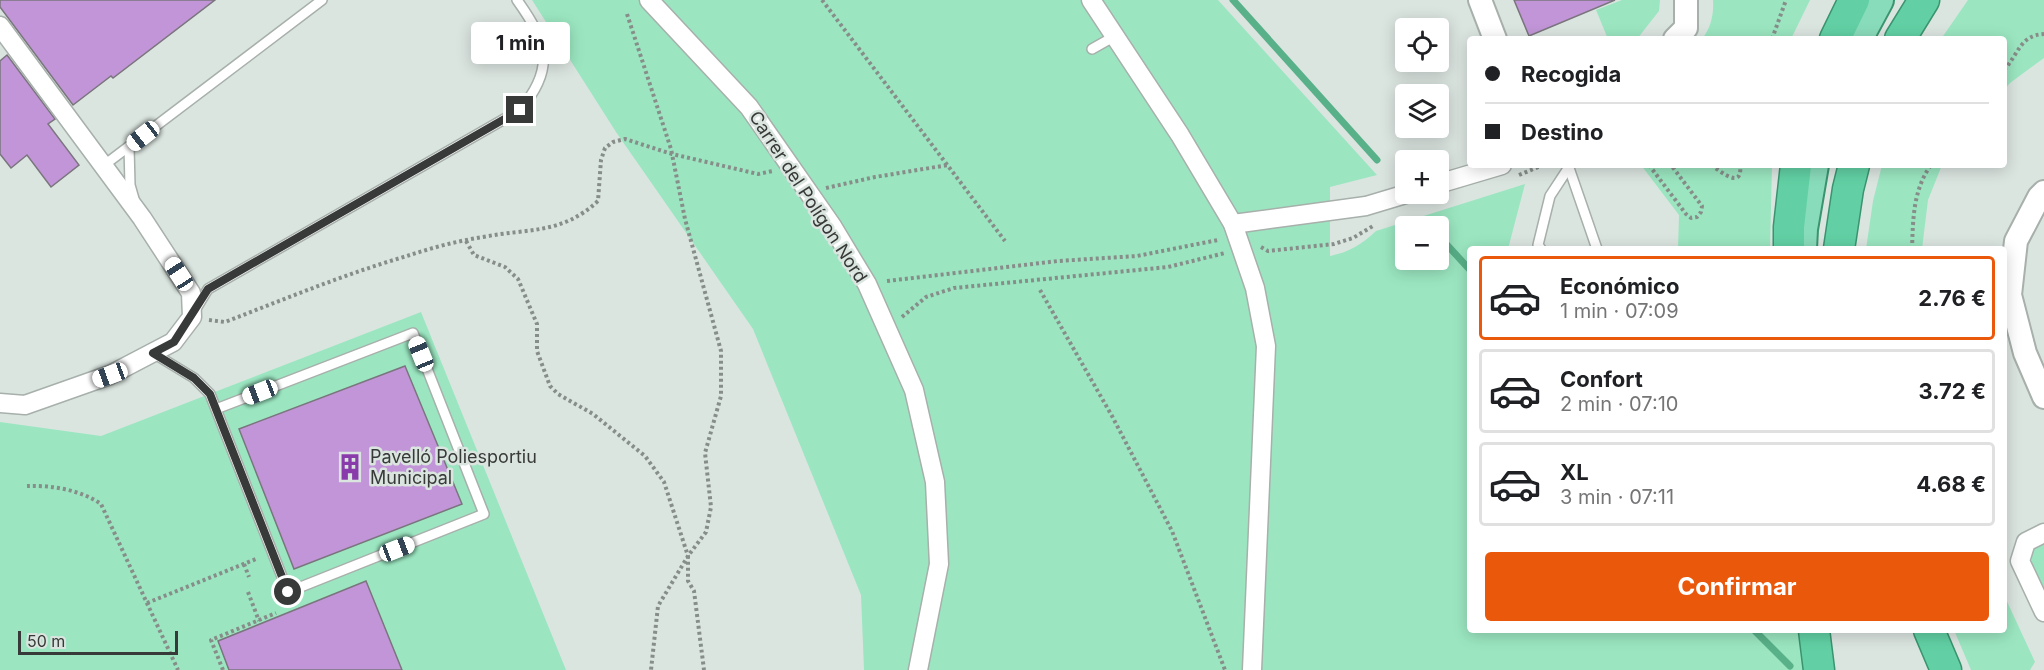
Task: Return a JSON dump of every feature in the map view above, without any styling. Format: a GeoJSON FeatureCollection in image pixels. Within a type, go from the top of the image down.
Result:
{"type":"FeatureCollection","features":[{"type":"Feature","properties":{"kind":"highway"},"geometry":{"type":"LineString","coordinates":[[1836,36],[1854,0]]}},
{"type":"Feature","properties":{"kind":"highway"},"geometry":{"type":"LineString","coordinates":[[1902,36],[1924,0]]}},
{"type":"Feature","properties":{"kind":"highway"},"geometry":{"type":"LineString","coordinates":[[1789,246],[1796,168]]}},
{"type":"Feature","properties":{"kind":"highway"},"geometry":{"type":"LineString","coordinates":[[1839,246],[1853,168]]}},
{"type":"Feature","properties":{"kind":"highway"},"geometry":{"type":"LineString","coordinates":[[1814,633],[1819,670]]}},
{"type":"Feature","properties":{"kind":"highway"},"geometry":{"type":"LineString","coordinates":[[1930,633],[1946,670]]}},
{"type":"Feature","properties":{"kind":"main road"},"geometry":{"type":"LineString","coordinates":[[1860,36],[1879,0]]}},
{"type":"Feature","properties":{"kind":"main road"},"geometry":{"type":"LineString","coordinates":[[1802,246],[1813,168]]}},
{"type":"Feature","properties":{"kind":"street","name":"Carrer del Polígon Nord"},"geometry":{"type":"LineString","coordinates":[[650,0],[749,107],[832,226],[867,284],[914,390],[935,482],[939,564],[918,670]]}},
{"type":"Feature","properties":{"kind":"street"},"geometry":{"type":"LineString","coordinates":[[1091,0],[1179,135],[1237,237],[1255,288],[1266,346],[1252,670]]}},
{"type":"Feature","properties":{"kind":"street"},"geometry":{"type":"LineString","coordinates":[[1480,0],[1494,36]]}},
{"type":"Feature","properties":{"kind":"street"},"geometry":{"type":"LineString","coordinates":[[1678,36],[1686,28],[1686,0]]}},
{"type":"Feature","properties":{"kind":"street"},"geometry":{"type":"LineString","coordinates":[[0,403],[26,405],[110,375],[174,342],[192,317],[191,293],[142,218],[2,34]]}},
{"type":"Feature","properties":{"kind":"street"},"geometry":{"type":"LineString","coordinates":[[1449,181],[1491,168]]}},
{"type":"Feature","properties":{"kind":"street"},"geometry":{"type":"LineString","coordinates":[[2044,192],[2039,197],[2016,241],[2010,296],[2025,353],[2044,397]]}},
{"type":"Feature","properties":{"kind":"street"},"geometry":{"type":"LineString","coordinates":[[1237,237],[1395,197]]}},
{"type":"Feature","properties":{"kind":"street"},"geometry":{"type":"LineString","coordinates":[[2044,533],[2026,542],[2020,561],[2044,612]]}},
{"type":"Feature","properties":{"kind":"lane"},"geometry":{"type":"LineString","coordinates":[[103,166],[322,0]]}},
{"type":"Feature","properties":{"kind":"lane"},"geometry":{"type":"LineString","coordinates":[[192,317],[208,289],[520,110],[541,82],[544,57],[535,26],[517,0]]}},
{"type":"Feature","properties":{"kind":"lane"},"geometry":{"type":"LineString","coordinates":[[1092,49],[1115,36]]}},
{"type":"Feature","properties":{"kind":"lane"},"geometry":{"type":"LineString","coordinates":[[129,147],[130,185],[142,218]]}},
{"type":"Feature","properties":{"kind":"lane"},"geometry":{"type":"LineString","coordinates":[[1538,246],[1550,196],[1567,168]]}},
{"type":"Feature","properties":{"kind":"lane"},"geometry":{"type":"LineString","coordinates":[[1569,168],[1596,246]]}},
{"type":"Feature","properties":{"kind":"lane"},"geometry":{"type":"LineString","coordinates":[[153,353],[194,378],[210,394],[288,592],[484,514],[413,333],[216,409]]}},
{"type":"Feature","properties":{"kind":"path"},"geometry":{"type":"LineString","coordinates":[[822,0],[1005,241]]}},
{"type":"Feature","properties":{"kind":"path"},"geometry":{"type":"LineString","coordinates":[[1773,36],[1786,0]]}},
{"type":"Feature","properties":{"kind":"path"},"geometry":{"type":"LineString","coordinates":[[627,14],[672,154],[685,219],[721,351],[721,396],[705,453],[711,507],[706,532],[688,556],[658,606],[651,670]]}},
{"type":"Feature","properties":{"kind":"path"},"geometry":{"type":"LineString","coordinates":[[2007,66],[2025,40],[2034,35],[2044,34]]}},
{"type":"Feature","properties":{"kind":"path"},"geometry":{"type":"LineString","coordinates":[[192,317],[225,322],[329,282],[407,256],[483,237],[549,229],[586,212],[598,201],[601,160],[605,148],[613,142],[625,139],[672,154],[758,174],[791,168]]}},
{"type":"Feature","properties":{"kind":"path"},"geometry":{"type":"LineString","coordinates":[[808,192],[875,177],[948,165]]}},
{"type":"Feature","properties":{"kind":"path"},"geometry":{"type":"LineString","coordinates":[[1650,168],[1686,214],[1691,218],[1697,217],[1702,206],[1673,168]]}},
{"type":"Feature","properties":{"kind":"path"},"geometry":{"type":"LineString","coordinates":[[1715,168],[1729,178],[1738,176],[1740,168]]}},
{"type":"Feature","properties":{"kind":"path"},"geometry":{"type":"LineString","coordinates":[[1912,246],[1913,210],[1924,175],[1929,168]]}},
{"type":"Feature","properties":{"kind":"path"},"geometry":{"type":"LineString","coordinates":[[867,284],[1058,261],[1137,256],[1237,237]]}},
{"type":"Feature","properties":{"kind":"path"},"geometry":{"type":"LineString","coordinates":[[889,334],[905,314],[926,297],[954,288],[1168,267],[1237,237]]}},
{"type":"Feature","properties":{"kind":"path"},"geometry":{"type":"LineString","coordinates":[[466,241],[474,255],[504,267],[518,279],[537,324],[537,351],[550,386],[558,394],[593,414],[645,456],[664,482],[688,556],[688,581],[694,591],[704,670]]}},
{"type":"Feature","properties":{"kind":"path"},"geometry":{"type":"LineString","coordinates":[[1040,290],[1112,416],[1172,531],[1225,670]]}},
{"type":"Feature","properties":{"kind":"path"},"geometry":{"type":"LineString","coordinates":[[27,486],[69,490],[90,496],[100,504],[177,670]]}},
{"type":"Feature","properties":{"kind":"path"},"geometry":{"type":"LineString","coordinates":[[147,603],[256,559]]}},
{"type":"Feature","properties":{"kind":"path"},"geometry":{"type":"LineString","coordinates":[[244,564],[249,577]]}},
{"type":"Feature","properties":{"kind":"path"},"geometry":{"type":"LineString","coordinates":[[248,592],[258,621]]}},
{"type":"Feature","properties":{"kind":"path"},"geometry":{"type":"LineString","coordinates":[[223,670],[211,640],[276,613]]}},
{"type":"Feature","properties":{"kind":"green space"},"geometry":{"type":"Polygon","coordinates":[[[532,0],[1218,0],[1377,175],[1330,187],[1330,256],[1354,247],[1376,231],[1395,225],[1395,270],[1449,270],[1449,216],[1424,216],[1525,184],[1509,246],[1467,246],[1467,633],[1798,633],[1804,670],[864,670],[861,595],[753,329],[616,132],[532,0]]]}},
{"type":"Feature","properties":{"kind":"green space"},"geometry":{"type":"Polygon","coordinates":[[[1622,0],[1660,0],[1659,11],[1639,36],[1607,36],[1596,10],[1622,0]]]}},
{"type":"Feature","properties":{"kind":"green space"},"geometry":{"type":"Polygon","coordinates":[[[1713,0],[1810,0],[1792,36],[1704,36],[1708,30],[1713,0]]]}},
{"type":"Feature","properties":{"kind":"green space"},"geometry":{"type":"Polygon","coordinates":[[[1968,0],[2044,0],[2044,58],[2007,86],[2007,36],[1943,36],[1968,0]]]}},
{"type":"Feature","properties":{"kind":"green space"},"geometry":{"type":"Polygon","coordinates":[[[1643,168],[1772,168],[1770,246],[1678,246],[1679,215],[1643,168]]]}},
{"type":"Feature","properties":{"kind":"green space"},"geometry":{"type":"Polygon","coordinates":[[[1881,168],[1941,168],[1928,200],[1922,246],[1866,246],[1873,201],[1881,168]]]}},
{"type":"Feature","properties":{"kind":"green space"},"geometry":{"type":"Polygon","coordinates":[[[421,312],[566,670],[0,670],[0,422],[101,436],[421,312]]]}},
{"type":"Feature","properties":{"kind":"green space"},"geometry":{"type":"Polygon","coordinates":[[[2044,542],[2044,590],[2032,564],[2031,553],[2044,542]]]}},
{"type":"Feature","properties":{"kind":"green space"},"geometry":{"type":"Polygon","coordinates":[[[2007,601],[2035,662],[2030,670],[1971,670],[1955,633],[2007,633],[2007,601]]]}},
{"type":"Feature","properties":{"kind":"building"},"geometry":{"type":"Polygon","coordinates":[[[0,0],[215,0],[113,78],[111,76],[73,105],[0,7],[0,0]]]}},
{"type":"Feature","properties":{"kind":"building"},"geometry":{"type":"Polygon","coordinates":[[[1514,0],[1615,0],[1529,36],[1514,0]]]}},
{"type":"Feature","properties":{"kind":"building"},"geometry":{"type":"Polygon","coordinates":[[[7,55],[55,119],[48,124],[79,165],[51,187],[27,155],[11,168],[0,154],[0,61],[7,55]]]}},
{"type":"Feature","properties":{"kind":"building","name":"Pavelló Poliesportiu Municipal"},"geometry":{"type":"Polygon","coordinates":[[[405,366],[462,504],[294,569],[239,429],[405,366]]]}},
{"type":"Feature","properties":{"kind":"building"},"geometry":{"type":"Polygon","coordinates":[[[366,581],[402,670],[229,670],[218,641],[366,581]]]}},
{"type":"Feature","properties":{"kind":"waterway"},"geometry":{"type":"LineString","coordinates":[[1233,0],[1377,160]]}},
{"type":"Feature","properties":{"kind":"waterway"},"geometry":{"type":"LineString","coordinates":[[1449,247],[1467,267]]}},
{"type":"Feature","properties":{"kind":"waterway"},"geometry":{"type":"LineString","coordinates":[[1757,633],[1790,666]]}},
{"type":"Feature","properties":{"kind":"place","name":"Pavelló Poliesportiu Municipal"},"geometry":{"type":"Point","coordinates":[350,467]}},
{"type":"Feature","properties":{"kind":"route"},"geometry":{"type":"LineString","coordinates":[[288,592],[210,394],[194,378],[153,353],[174,342],[208,289],[520,110]]}}]}
